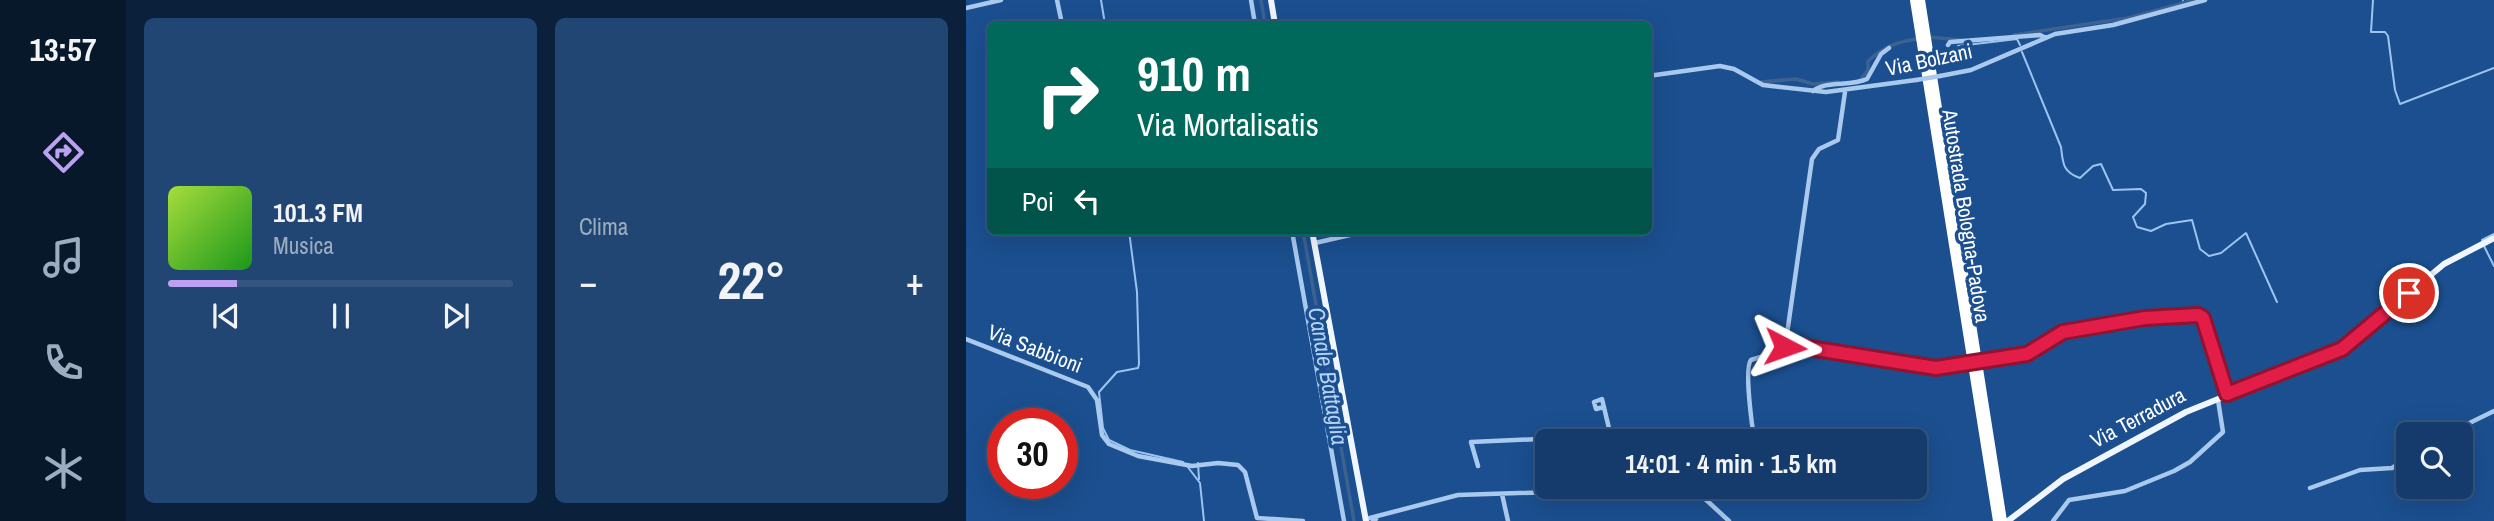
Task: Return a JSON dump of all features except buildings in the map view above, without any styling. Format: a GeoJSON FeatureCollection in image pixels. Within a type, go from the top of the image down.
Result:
{"type":"FeatureCollection","features":[{"type":"Feature","properties":{"kind":"highway","name":"Autostrada Bologna-Padova"},"geometry":{"type":"LineString","coordinates":[[1914,0],[1997,521]]}},
{"type":"Feature","properties":{"kind":"highway","name":"Autostrada Bologna-Padova"},"geometry":{"type":"LineString","coordinates":[[1921,0],[2007,520]]}},
{"type":"Feature","properties":{"kind":"main road"},"geometry":{"type":"LineString","coordinates":[[1271,0],[1274,21]]}},
{"type":"Feature","properties":{"kind":"main road"},"geometry":{"type":"LineString","coordinates":[[1313,235],[1358,485],[1363,507],[1372,518]]}},
{"type":"Feature","properties":{"kind":"main road","name":"Via Terradura"},"geometry":{"type":"LineString","coordinates":[[2007,520],[2048,489],[2218,397],[2342,349],[2444,264],[2494,239]]}},
{"type":"Feature","properties":{"kind":"street"},"geometry":{"type":"LineString","coordinates":[[966,8],[1001,0]]}},
{"type":"Feature","properties":{"kind":"street"},"geometry":{"type":"LineString","coordinates":[[1057,0],[1061,21]]}},
{"type":"Feature","properties":{"kind":"street"},"geometry":{"type":"LineString","coordinates":[[1251,0],[1254,21]]}},
{"type":"Feature","properties":{"kind":"street","name":"Via Bolzani"},"geometry":{"type":"LineString","coordinates":[[1652,75],[1720,66],[1734,69],[1763,85],[1845,92],[1970,70],[2046,38],[2135,20],[2205,0]]}},
{"type":"Feature","properties":{"kind":"street","name":"Via Bolzani"},"geometry":{"type":"LineString","coordinates":[[1948,45],[1950,42],[2040,35],[2046,38]]}},
{"type":"Feature","properties":{"kind":"street","name":"Via Bolzani"},"geometry":{"type":"LineString","coordinates":[[1813,91],[1817,87],[1851,84],[1867,79],[1881,54],[1889,48]]}},
{"type":"Feature","properties":{"kind":"street"},"geometry":{"type":"LineString","coordinates":[[1785,348],[1812,159],[1819,149],[1838,140],[1845,92]]}},
{"type":"Feature","properties":{"kind":"street"},"geometry":{"type":"LineString","coordinates":[[1293,235],[1344,521]]}},
{"type":"Feature","properties":{"kind":"street"},"geometry":{"type":"LineString","coordinates":[[1314,244],[1351,235]]}},
{"type":"Feature","properties":{"kind":"street"},"geometry":{"type":"LineString","coordinates":[[1752,429],[1749,418],[1752,398],[1748,364],[1785,348],[1803,347],[1926,368],[2027,354],[2063,332],[2145,318],[2198,315],[2203,318],[2227,394]]}},
{"type":"Feature","properties":{"kind":"street","name":"Via Sabbioni"},"geometry":{"type":"LineString","coordinates":[[966,339],[1082,384],[1095,396],[1102,435],[1109,444],[1138,456],[1186,466],[1219,463],[1241,467],[1255,519],[1303,521]]}},
{"type":"Feature","properties":{"kind":"street"},"geometry":{"type":"LineString","coordinates":[[2053,521],[2060,507],[2069,500],[2126,491],[2190,463],[2223,432],[2218,397]]}},
{"type":"Feature","properties":{"kind":"street"},"geometry":{"type":"LineString","coordinates":[[1604,407],[1609,429]]}},
{"type":"Feature","properties":{"kind":"street"},"geometry":{"type":"LineString","coordinates":[[2472,422],[2494,411]]}},
{"type":"Feature","properties":{"kind":"street"},"geometry":{"type":"LineString","coordinates":[[1478,466],[1471,442],[1535,439]]}},
{"type":"Feature","properties":{"kind":"street"},"geometry":{"type":"LineString","coordinates":[[2310,488],[2365,468],[2392,468],[2396,466]]}},
{"type":"Feature","properties":{"kind":"street"},"geometry":{"type":"LineString","coordinates":[[1372,518],[1444,496],[1535,493]]}},
{"type":"Feature","properties":{"kind":"street"},"geometry":{"type":"LineString","coordinates":[[1502,494],[1508,521]]}},
{"type":"Feature","properties":{"kind":"street"},"geometry":{"type":"LineString","coordinates":[[1705,499],[1730,521]]}},
{"type":"Feature","properties":{"kind":"waterway"},"geometry":{"type":"LineString","coordinates":[[1101,0],[1104,21]]}},
{"type":"Feature","properties":{"kind":"waterway","name":"Canale Battaglia"},"geometry":{"type":"LineString","coordinates":[[1261,0],[1264,21]]}},
{"type":"Feature","properties":{"kind":"waterway"},"geometry":{"type":"LineString","coordinates":[[2014,35],[2128,18],[2194,0]]}},
{"type":"Feature","properties":{"kind":"waterway"},"geometry":{"type":"LineString","coordinates":[[2373,0],[2371,32],[2385,32],[2388,36],[2395,90],[2400,104],[2494,68]]}},
{"type":"Feature","properties":{"kind":"waterway"},"geometry":{"type":"LineString","coordinates":[[1928,37],[1961,40]]}},
{"type":"Feature","properties":{"kind":"waterway"},"geometry":{"type":"LineString","coordinates":[[1860,80],[1868,70],[1868,61],[1879,52],[1917,39]]}},
{"type":"Feature","properties":{"kind":"waterway"},"geometry":{"type":"LineString","coordinates":[[1958,46],[2017,39],[2020,45]]}},
{"type":"Feature","properties":{"kind":"waterway"},"geometry":{"type":"LineString","coordinates":[[2022,52],[2061,147],[2064,166],[2070,173],[2080,178],[2093,166],[2101,164],[2113,190],[2141,189],[2146,193],[2145,204],[2133,217],[2137,227],[2151,231],[2166,224],[2192,220],[2200,249],[2209,256],[2221,253],[2246,233],[2277,302]]}},
{"type":"Feature","properties":{"kind":"waterway"},"geometry":{"type":"LineString","coordinates":[[1761,82],[1796,79],[1813,84],[1838,82]]}},
{"type":"Feature","properties":{"kind":"waterway"},"geometry":{"type":"LineString","coordinates":[[2482,240],[2494,234]]}},
{"type":"Feature","properties":{"kind":"waterway"},"geometry":{"type":"LineString","coordinates":[[1130,235],[1137,292],[1139,364],[1138,368],[1117,372],[1099,392],[1103,428],[1109,440],[1130,450],[1183,462]]}},
{"type":"Feature","properties":{"kind":"waterway","name":"Canale Battaglia"},"geometry":{"type":"LineString","coordinates":[[1304,235],[1354,521]]}},
{"type":"Feature","properties":{"kind":"waterway"},"geometry":{"type":"LineString","coordinates":[[2484,246],[2494,266]]}},
{"type":"Feature","properties":{"kind":"waterway"},"geometry":{"type":"LineString","coordinates":[[1198,463],[1199,479]]}},
{"type":"Feature","properties":{"kind":"waterway"},"geometry":{"type":"LineString","coordinates":[[1187,466],[1200,483],[1204,521]]}},
{"type":"Feature","properties":{"kind":"route"},"geometry":{"type":"LineString","coordinates":[[1785,347],[1803,347],[1901,365],[1936,368],[2027,354],[2036,351],[2063,332],[2145,318],[2198,315],[2203,318],[2227,394],[2342,349],[2409,293]]}}]}
